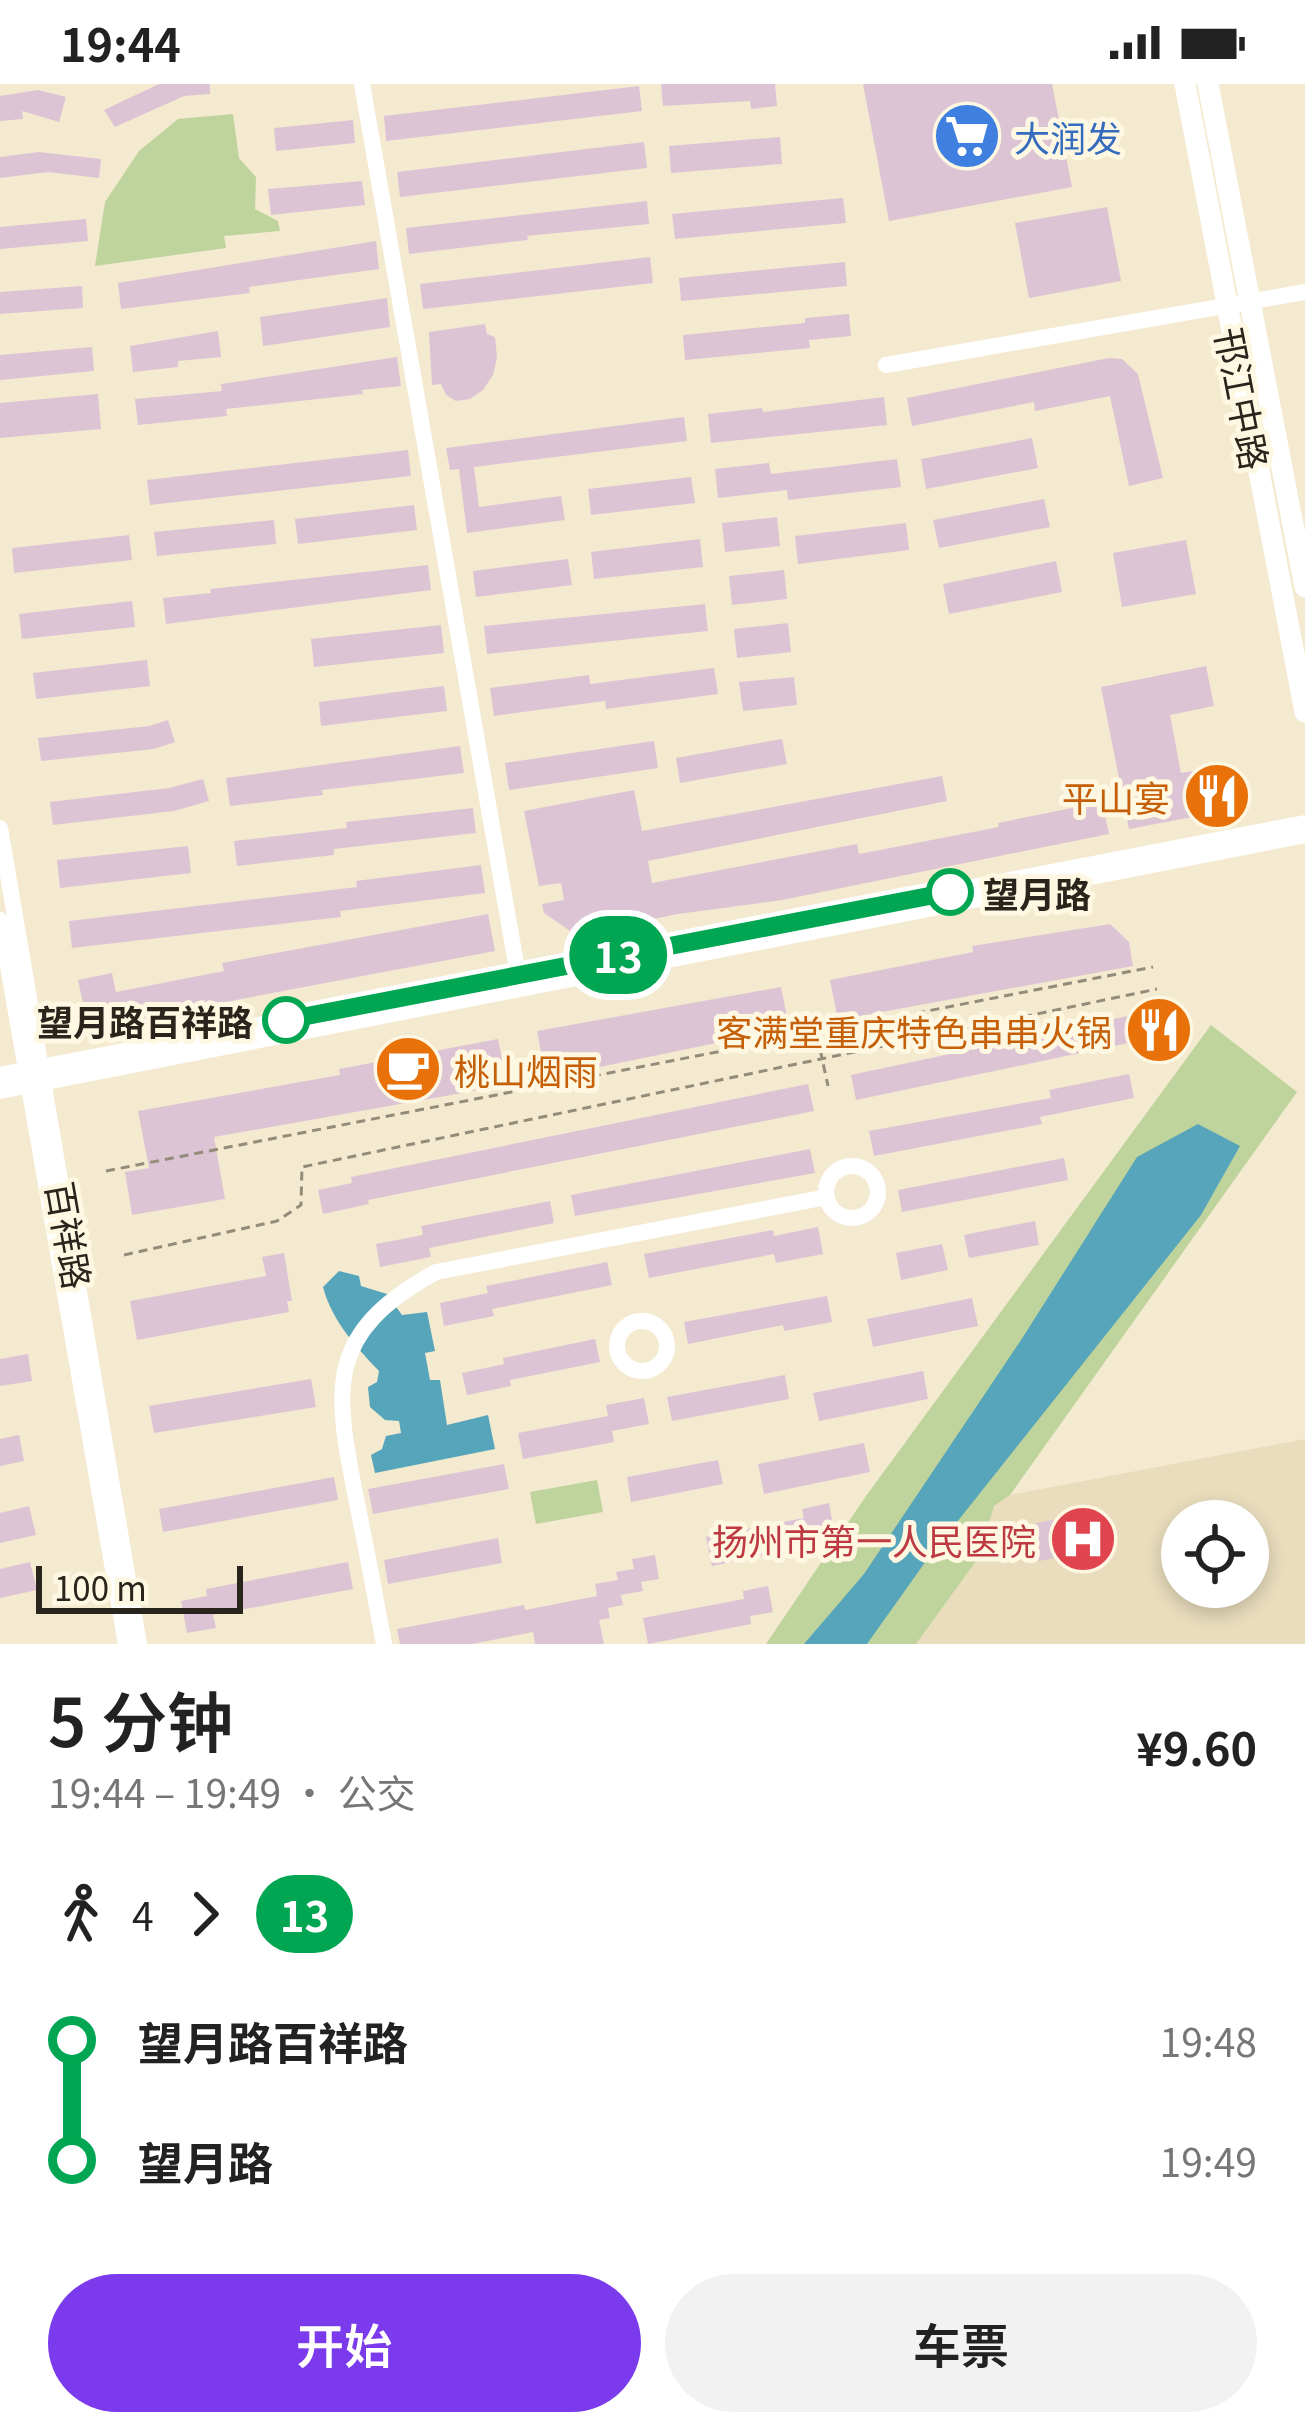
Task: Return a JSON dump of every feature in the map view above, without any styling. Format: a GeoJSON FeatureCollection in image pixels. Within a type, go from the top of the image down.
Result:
{"type":"FeatureCollection","features":[{"type":"Feature","properties":{"kind":"main road","name":"邗江中路"},"geometry":{"type":"LineString","coordinates":[[1185,84],[1305,587]]}},
{"type":"Feature","properties":{"kind":"main road","name":"邗江中路"},"geometry":{"type":"LineString","coordinates":[[1208,84],[1238,304],[1305,712]]}},
{"type":"Feature","properties":{"kind":"street"},"geometry":{"type":"LineString","coordinates":[[362,84],[518,975]]}},
{"type":"Feature","properties":{"kind":"street"},"geometry":{"type":"LineString","coordinates":[[886,365],[1305,292]]}},
{"type":"Feature","properties":{"kind":"street"},"geometry":{"type":"LineString","coordinates":[[0,1091],[35,1076],[518,975],[1305,823]]}},
{"type":"Feature","properties":{"kind":"street","name":"百祥路"},"geometry":{"type":"LineString","coordinates":[[0,828],[126,1644]]}},
{"type":"Feature","properties":{"kind":"street"},"geometry":{"type":"LineString","coordinates":[[0,1075],[35,1076],[1305,835]]}},
{"type":"Feature","properties":{"kind":"street","name":"百祥路"},"geometry":{"type":"LineString","coordinates":[[0,920],[35,1076],[139,1644]]}},
{"type":"Feature","properties":{"kind":"street"},"geometry":{"type":"LineString","coordinates":[[384,1644],[340,1417],[350,1354],[374,1317],[404,1290],[436,1272],[826,1197]]}},
{"type":"Feature","properties":{"kind":"path"},"geometry":{"type":"LineString","coordinates":[[106,1171],[1153,968]]}},
{"type":"Feature","properties":{"kind":"path"},"geometry":{"type":"LineString","coordinates":[[124,1255],[277,1221],[301,1205],[302,1166],[1157,988]]}},
{"type":"Feature","properties":{"kind":"path"},"geometry":{"type":"LineString","coordinates":[[816,1033],[828,1086]]}},
{"type":"Feature","properties":{"kind":"shaded area","name":"扬州市第一人民医院"},"geometry":{"type":"Polygon","coordinates":[[[1305,1439],[1305,1644],[916,1644],[979,1557],[994,1506],[1010,1495],[1305,1439]]]}},
{"type":"Feature","properties":{"kind":"green space"},"geometry":{"type":"Polygon","coordinates":[[[233,114],[239,158],[256,177],[255,209],[278,221],[280,231],[224,236],[226,248],[95,266],[105,202],[139,151],[178,119],[233,114]]]}},
{"type":"Feature","properties":{"kind":"green space"},"geometry":{"type":"Polygon","coordinates":[[[1211,1025],[1297,1092],[1010,1495],[994,1506],[979,1557],[916,1644],[766,1644],[866,1496],[1211,1025]]]}},
{"type":"Feature","properties":{"kind":"green space"},"geometry":{"type":"Polygon","coordinates":[[[597,1480],[603,1512],[536,1524],[530,1492],[597,1480]]]}},
{"type":"Feature","properties":{"kind":"water"},"geometry":{"type":"Polygon","coordinates":[[[1198,1124],[1240,1146],[1201,1215],[926,1561],[867,1644],[804,1644],[864,1574],[1137,1157],[1198,1124]]]}},
{"type":"Feature","properties":{"kind":"water"},"geometry":{"type":"Polygon","coordinates":[[[339,1271],[359,1276],[361,1286],[387,1294],[402,1315],[427,1312],[435,1351],[425,1353],[430,1380],[440,1380],[447,1425],[488,1415],[495,1449],[375,1473],[371,1455],[382,1449],[386,1436],[401,1433],[399,1421],[385,1420],[370,1407],[368,1387],[377,1382],[379,1371],[339,1322],[323,1287],[339,1271]]]}},
{"type":"Feature","properties":{"kind":"building"},"geometry":{"type":"Polygon","coordinates":[[[159,84],[210,84],[210,94],[184,96],[115,127],[104,110],[159,84]]]}},
{"type":"Feature","properties":{"kind":"building"},"geometry":{"type":"Polygon","coordinates":[[[661,84],[775,84],[777,106],[751,109],[750,101],[663,106],[661,84]]]}},
{"type":"Feature","properties":{"kind":"building","name":"大润发"},"geometry":{"type":"Polygon","coordinates":[[[863,84],[1052,84],[1072,187],[889,221],[863,84]]]}},
{"type":"Feature","properties":{"kind":"building"},"geometry":{"type":"Polygon","coordinates":[[[639,86],[642,111],[386,141],[384,116],[639,86]]]}},
{"type":"Feature","properties":{"kind":"building"},"geometry":{"type":"Polygon","coordinates":[[[38,90],[66,97],[59,122],[22,111],[23,119],[0,121],[0,96],[38,90]]]}},
{"type":"Feature","properties":{"kind":"building"},"geometry":{"type":"Polygon","coordinates":[[[353,120],[355,143],[276,151],[274,128],[353,120]]]}},
{"type":"Feature","properties":{"kind":"building"},"geometry":{"type":"Polygon","coordinates":[[[780,137],[782,164],[671,173],[669,146],[780,137]]]}},
{"type":"Feature","properties":{"kind":"building"},"geometry":{"type":"Polygon","coordinates":[[[644,142],[647,168],[400,197],[397,172],[644,142]]]}},
{"type":"Feature","properties":{"kind":"building"},"geometry":{"type":"Polygon","coordinates":[[[39,152],[101,159],[99,178],[48,172],[0,178],[0,157],[39,152]]]}},
{"type":"Feature","properties":{"kind":"building"},"geometry":{"type":"Polygon","coordinates":[[[362,181],[365,205],[271,215],[268,189],[362,181]]]}},
{"type":"Feature","properties":{"kind":"building"},"geometry":{"type":"Polygon","coordinates":[[[843,198],[846,223],[675,239],[672,214],[843,198]]]}},
{"type":"Feature","properties":{"kind":"building"},"geometry":{"type":"Polygon","coordinates":[[[647,201],[649,224],[409,254],[406,228],[647,201]]]}},
{"type":"Feature","properties":{"kind":"building"},"geometry":{"type":"Polygon","coordinates":[[[1107,207],[1121,281],[1029,298],[1015,223],[1107,207]]]}},
{"type":"Feature","properties":{"kind":"building"},"geometry":{"type":"Polygon","coordinates":[[[86,219],[88,241],[0,249],[0,227],[86,219]]]}},
{"type":"Feature","properties":{"kind":"building"},"geometry":{"type":"Polygon","coordinates":[[[376,241],[379,269],[249,287],[250,293],[121,309],[118,283],[376,241]]]}},
{"type":"Feature","properties":{"kind":"building"},"geometry":{"type":"Polygon","coordinates":[[[650,257],[653,283],[423,309],[420,284],[650,257]]]}},
{"type":"Feature","properties":{"kind":"building"},"geometry":{"type":"Polygon","coordinates":[[[845,262],[847,286],[681,301],[679,278],[845,262]]]}},
{"type":"Feature","properties":{"kind":"building"},"geometry":{"type":"Polygon","coordinates":[[[82,286],[83,308],[0,314],[0,292],[82,286]]]}},
{"type":"Feature","properties":{"kind":"building"},"geometry":{"type":"Polygon","coordinates":[[[387,298],[390,327],[263,346],[260,317],[387,298]]]}},
{"type":"Feature","properties":{"kind":"building"},"geometry":{"type":"Polygon","coordinates":[[[849,314],[851,336],[809,340],[810,348],[685,360],[683,335],[849,314]]]}},
{"type":"Feature","properties":{"kind":"building"},"geometry":{"type":"Polygon","coordinates":[[[485,324],[487,334],[495,337],[493,375],[483,390],[456,401],[441,384],[432,385],[429,332],[485,324]]]}},
{"type":"Feature","properties":{"kind":"building"},"geometry":{"type":"Polygon","coordinates":[[[218,331],[221,357],[133,372],[130,346],[218,331]]]}},
{"type":"Feature","properties":{"kind":"building"},"geometry":{"type":"Polygon","coordinates":[[[92,347],[94,371],[0,380],[0,355],[92,347]]]}},
{"type":"Feature","properties":{"kind":"building"},"geometry":{"type":"Polygon","coordinates":[[[397,357],[401,386],[226,409],[227,416],[138,425],[135,399],[222,391],[221,384],[397,357]]]}},
{"type":"Feature","properties":{"kind":"building"},"geometry":{"type":"Polygon","coordinates":[[[1122,359],[1138,374],[1163,478],[1129,486],[1110,396],[1035,411],[1034,402],[912,426],[907,398],[1122,359]]]}},
{"type":"Feature","properties":{"kind":"building"},"geometry":{"type":"Polygon","coordinates":[[[98,394],[101,429],[0,438],[0,403],[98,394]]]}},
{"type":"Feature","properties":{"kind":"building"},"geometry":{"type":"Polygon","coordinates":[[[884,397],[887,425],[711,443],[708,414],[884,397]]]}},
{"type":"Feature","properties":{"kind":"building"},"geometry":{"type":"Polygon","coordinates":[[[684,417],[687,441],[474,467],[479,507],[561,496],[565,520],[467,533],[459,469],[450,470],[446,448],[684,417]]]}},
{"type":"Feature","properties":{"kind":"building"},"geometry":{"type":"Polygon","coordinates":[[[1032,438],[1038,468],[926,489],[921,459],[1032,438]]]}},
{"type":"Feature","properties":{"kind":"building"},"geometry":{"type":"Polygon","coordinates":[[[408,450],[411,476],[150,505],[147,480],[408,450]]]}},
{"type":"Feature","properties":{"kind":"building"},"geometry":{"type":"Polygon","coordinates":[[[897,459],[901,487],[788,500],[787,490],[718,498],[715,469],[769,463],[771,474],[897,459]]]}},
{"type":"Feature","properties":{"kind":"building"},"geometry":{"type":"Polygon","coordinates":[[[691,477],[695,503],[591,515],[588,489],[691,477]]]}},
{"type":"Feature","properties":{"kind":"building"},"geometry":{"type":"Polygon","coordinates":[[[1044,499],[1050,527],[939,548],[933,520],[1044,499]]]}},
{"type":"Feature","properties":{"kind":"building"},"geometry":{"type":"Polygon","coordinates":[[[414,505],[417,530],[298,544],[295,519],[414,505]]]}},
{"type":"Feature","properties":{"kind":"building"},"geometry":{"type":"Polygon","coordinates":[[[777,517],[780,546],[725,552],[722,523],[777,517]]]}},
{"type":"Feature","properties":{"kind":"building"},"geometry":{"type":"Polygon","coordinates":[[[274,520],[276,544],[157,556],[154,532],[274,520]]]}},
{"type":"Feature","properties":{"kind":"building"},"geometry":{"type":"Polygon","coordinates":[[[906,523],[909,550],[798,564],[795,536],[906,523]]]}},
{"type":"Feature","properties":{"kind":"building"},"geometry":{"type":"Polygon","coordinates":[[[129,535],[132,560],[14,573],[12,548],[129,535]]]}},
{"type":"Feature","properties":{"kind":"building"},"geometry":{"type":"Polygon","coordinates":[[[700,539],[703,567],[594,579],[591,552],[700,539]]]}},
{"type":"Feature","properties":{"kind":"building"},"geometry":{"type":"Polygon","coordinates":[[[1186,540],[1196,594],[1122,607],[1113,553],[1186,540]]]}},
{"type":"Feature","properties":{"kind":"building"},"geometry":{"type":"Polygon","coordinates":[[[568,559],[572,585],[476,597],[473,571],[568,559]]]}},
{"type":"Feature","properties":{"kind":"building"},"geometry":{"type":"Polygon","coordinates":[[[1056,561],[1062,592],[949,614],[943,584],[1056,561]]]}},
{"type":"Feature","properties":{"kind":"building"},"geometry":{"type":"Polygon","coordinates":[[[428,565],[431,590],[166,624],[163,598],[428,565]]]}},
{"type":"Feature","properties":{"kind":"building"},"geometry":{"type":"Polygon","coordinates":[[[784,570],[787,599],[732,605],[729,576],[784,570]]]}},
{"type":"Feature","properties":{"kind":"building"},"geometry":{"type":"Polygon","coordinates":[[[132,601],[135,627],[22,639],[19,614],[132,601]]]}},
{"type":"Feature","properties":{"kind":"building"},"geometry":{"type":"Polygon","coordinates":[[[705,604],[708,631],[487,654],[484,626],[705,604]]]}},
{"type":"Feature","properties":{"kind":"building"},"geometry":{"type":"Polygon","coordinates":[[[788,623],[791,652],[737,658],[734,629],[788,623]]]}},
{"type":"Feature","properties":{"kind":"building"},"geometry":{"type":"Polygon","coordinates":[[[441,625],[444,653],[314,667],[311,639],[441,625]]]}},
{"type":"Feature","properties":{"kind":"building"},"geometry":{"type":"Polygon","coordinates":[[[147,660],[150,686],[36,699],[33,673],[147,660]]]}},
{"type":"Feature","properties":{"kind":"building"},"geometry":{"type":"Polygon","coordinates":[[[1206,666],[1214,706],[1170,715],[1181,773],[1226,765],[1235,809],[1129,829],[1101,687],[1206,666]]]}},
{"type":"Feature","properties":{"kind":"building"},"geometry":{"type":"Polygon","coordinates":[[[714,668],[718,694],[606,709],[605,701],[494,716],[490,688],[589,675],[590,684],[714,668]]]}},
{"type":"Feature","properties":{"kind":"building"},"geometry":{"type":"Polygon","coordinates":[[[794,677],[797,705],[743,711],[739,682],[794,677]]]}},
{"type":"Feature","properties":{"kind":"building"},"geometry":{"type":"Polygon","coordinates":[[[444,686],[447,711],[321,726],[319,702],[444,686]]]}},
{"type":"Feature","properties":{"kind":"building"},"geometry":{"type":"Polygon","coordinates":[[[168,720],[175,742],[154,749],[41,761],[38,738],[168,720]]]}},
{"type":"Feature","properties":{"kind":"building"},"geometry":{"type":"Polygon","coordinates":[[[782,739],[787,764],[680,783],[676,758],[782,739]]]}},
{"type":"Feature","properties":{"kind":"building"},"geometry":{"type":"Polygon","coordinates":[[[654,741],[658,768],[509,790],[505,763],[654,741]]]}},
{"type":"Feature","properties":{"kind":"building"},"geometry":{"type":"Polygon","coordinates":[[[460,746],[464,773],[230,806],[226,778],[460,746]]]}},
{"type":"Feature","properties":{"kind":"building"},"geometry":{"type":"Polygon","coordinates":[[[942,776],[947,801],[648,861],[652,883],[857,844],[859,854],[1102,802],[1109,834],[782,900],[678,914],[576,935],[544,913],[542,904],[564,900],[561,883],[539,886],[524,811],[634,790],[642,831],[942,776]]]}},
{"type":"Feature","properties":{"kind":"building"},"geometry":{"type":"Polygon","coordinates":[[[203,779],[209,801],[174,811],[53,825],[50,802],[169,788],[203,779]]]}},
{"type":"Feature","properties":{"kind":"building"},"geometry":{"type":"Polygon","coordinates":[[[473,808],[476,833],[237,866],[234,841],[473,808]]]}},
{"type":"Feature","properties":{"kind":"building"},"geometry":{"type":"Polygon","coordinates":[[[188,846],[191,873],[60,888],[57,860],[188,846]]]}},
{"type":"Feature","properties":{"kind":"building"},"geometry":{"type":"Polygon","coordinates":[[[481,865],[485,893],[340,911],[341,917],[72,948],[69,921],[357,887],[356,881],[481,865]]]}},
{"type":"Feature","properties":{"kind":"building"},"geometry":{"type":"Polygon","coordinates":[[[488,914],[495,951],[102,1030],[88,1024],[78,980],[112,973],[116,992],[224,971],[222,963],[488,914]]]}},
{"type":"Feature","properties":{"kind":"building"},"geometry":{"type":"Polygon","coordinates":[[[1110,924],[1129,942],[1133,966],[838,1020],[830,980],[973,952],[972,946],[1110,924]]]}},
{"type":"Feature","properties":{"kind":"building"},"geometry":{"type":"Polygon","coordinates":[[[781,987],[789,1028],[546,1078],[537,1031],[781,987]]]}},
{"type":"Feature","properties":{"kind":"building"},"geometry":{"type":"Polygon","coordinates":[[[1128,1016],[1133,1042],[856,1100],[851,1075],[1128,1016]]]}},
{"type":"Feature","properties":{"kind":"building"},"geometry":{"type":"Polygon","coordinates":[[[498,1039],[507,1085],[214,1137],[225,1199],[132,1215],[125,1172],[149,1168],[138,1111],[340,1075],[339,1069],[498,1039]]]}},
{"type":"Feature","properties":{"kind":"building"},"geometry":{"type":"Polygon","coordinates":[[[1129,1074],[1134,1098],[1040,1117],[1042,1124],[874,1156],[869,1131],[1051,1098],[1049,1090],[1129,1074]]]}},
{"type":"Feature","properties":{"kind":"building"},"geometry":{"type":"Polygon","coordinates":[[[808,1084],[814,1111],[368,1200],[369,1204],[323,1214],[318,1190],[352,1183],[351,1177],[808,1084]]]}},
{"type":"Feature","properties":{"kind":"building"},"geometry":{"type":"Polygon","coordinates":[[[810,1149],[815,1173],[575,1216],[571,1195],[810,1149]]]}},
{"type":"Feature","properties":{"kind":"building"},"geometry":{"type":"Polygon","coordinates":[[[1064,1158],[1068,1180],[902,1212],[898,1190],[1064,1158]]]}},
{"type":"Feature","properties":{"kind":"building"},"geometry":{"type":"Polygon","coordinates":[[[550,1201],[554,1223],[429,1248],[431,1257],[380,1267],[376,1244],[423,1235],[421,1226],[550,1201]]]}},
{"type":"Feature","properties":{"kind":"building"},"geometry":{"type":"Polygon","coordinates":[[[1035,1221],[1039,1245],[969,1258],[964,1235],[1035,1221]]]}},
{"type":"Feature","properties":{"kind":"building"},"geometry":{"type":"Polygon","coordinates":[[[818,1227],[823,1254],[776,1263],[774,1254],[649,1278],[644,1254],[773,1230],[774,1236],[818,1227]]]}},
{"type":"Feature","properties":{"kind":"building"},"geometry":{"type":"Polygon","coordinates":[[[942,1244],[948,1270],[901,1280],[896,1253],[942,1244]]]}},
{"type":"Feature","properties":{"kind":"building"},"geometry":{"type":"Polygon","coordinates":[[[284,1253],[292,1301],[287,1301],[289,1312],[137,1340],[130,1301],[266,1276],[262,1257],[284,1253]]]}},
{"type":"Feature","properties":{"kind":"building"},"geometry":{"type":"Polygon","coordinates":[[[607,1262],[612,1285],[492,1309],[494,1316],[444,1326],[440,1303],[488,1293],[486,1286],[607,1262]]]}},
{"type":"Feature","properties":{"kind":"building"},"geometry":{"type":"Polygon","coordinates":[[[827,1296],[832,1322],[784,1331],[783,1325],[688,1344],[684,1322],[827,1296]]]}},
{"type":"Feature","properties":{"kind":"building"},"geometry":{"type":"Polygon","coordinates":[[[972,1298],[978,1326],[873,1347],[867,1319],[972,1298]]]}},
{"type":"Feature","properties":{"kind":"building"},"geometry":{"type":"Polygon","coordinates":[[[595,1339],[600,1362],[510,1380],[511,1386],[467,1395],[462,1373],[504,1364],[503,1358],[595,1339]]]}},
{"type":"Feature","properties":{"kind":"building"},"geometry":{"type":"Polygon","coordinates":[[[28,1354],[32,1381],[0,1386],[0,1359],[28,1354]]]}},
{"type":"Feature","properties":{"kind":"building"},"geometry":{"type":"Polygon","coordinates":[[[923,1371],[928,1399],[819,1421],[813,1393],[923,1371]]]}},
{"type":"Feature","properties":{"kind":"building"},"geometry":{"type":"Polygon","coordinates":[[[785,1375],[789,1399],[672,1421],[667,1397],[785,1375]]]}},
{"type":"Feature","properties":{"kind":"building"},"geometry":{"type":"Polygon","coordinates":[[[311,1379],[316,1407],[154,1433],[149,1406],[311,1379]]]}},
{"type":"Feature","properties":{"kind":"building"},"geometry":{"type":"Polygon","coordinates":[[[644,1398],[649,1424],[612,1431],[614,1442],[523,1459],[518,1433],[608,1416],[606,1405],[644,1398]]]}},
{"type":"Feature","properties":{"kind":"building"},"geometry":{"type":"Polygon","coordinates":[[[19,1435],[24,1461],[0,1466],[0,1439],[19,1435]]]}},
{"type":"Feature","properties":{"kind":"building"},"geometry":{"type":"Polygon","coordinates":[[[864,1443],[870,1472],[764,1494],[758,1464],[864,1443]]]}},
{"type":"Feature","properties":{"kind":"building"},"geometry":{"type":"Polygon","coordinates":[[[718,1460],[723,1484],[631,1502],[627,1477],[718,1460]]]}},
{"type":"Feature","properties":{"kind":"building"},"geometry":{"type":"Polygon","coordinates":[[[504,1464],[509,1489],[373,1514],[368,1489],[504,1464]]]}},
{"type":"Feature","properties":{"kind":"building"},"geometry":{"type":"Polygon","coordinates":[[[334,1477],[338,1500],[163,1532],[159,1509],[334,1477]]]}},
{"type":"Feature","properties":{"kind":"building"},"geometry":{"type":"Polygon","coordinates":[[[829,1503],[834,1531],[810,1535],[812,1546],[712,1566],[706,1537],[804,1518],[802,1509],[829,1503]]]}},
{"type":"Feature","properties":{"kind":"building"},"geometry":{"type":"Polygon","coordinates":[[[29,1506],[36,1535],[0,1543],[0,1513],[29,1506]]]}},
{"type":"Feature","properties":{"kind":"building"},"geometry":{"type":"Polygon","coordinates":[[[1098,1511],[1105,1549],[1039,1561],[1032,1524],[1098,1511]]]}},
{"type":"Feature","properties":{"kind":"building"},"geometry":{"type":"Polygon","coordinates":[[[498,1538],[502,1563],[388,1584],[384,1560],[498,1538]]]}},
{"type":"Feature","properties":{"kind":"building"},"geometry":{"type":"Polygon","coordinates":[[[655,1555],[659,1579],[641,1582],[643,1591],[621,1595],[623,1605],[608,1608],[610,1618],[599,1620],[604,1644],[535,1644],[533,1632],[472,1644],[400,1644],[397,1629],[597,1596],[595,1584],[618,1580],[616,1572],[634,1569],[632,1559],[655,1555]]]}},
{"type":"Feature","properties":{"kind":"building"},"geometry":{"type":"Polygon","coordinates":[[[30,1562],[37,1590],[0,1598],[0,1569],[30,1562]]]}},
{"type":"Feature","properties":{"kind":"building"},"geometry":{"type":"Polygon","coordinates":[[[348,1562],[353,1589],[213,1615],[216,1628],[187,1633],[181,1601],[207,1596],[206,1589],[348,1562]]]}},
{"type":"Feature","properties":{"kind":"building"},"geometry":{"type":"Polygon","coordinates":[[[768,1586],[773,1612],[750,1616],[751,1624],[648,1644],[643,1618],[744,1599],[743,1591],[768,1586]]]}},
{"type":"Feature","properties":{"kind":"bus line","name":"13"},"geometry":{"type":"LineString","coordinates":[[286,1020],[950,892]]}},
{"type":"Feature","properties":{"kind":"place","name":"大润发"},"geometry":{"type":"Point","coordinates":[967,136]}},
{"type":"Feature","properties":{"kind":"place","name":"平山宴"},"geometry":{"type":"Point","coordinates":[1217,796]}},
{"type":"Feature","properties":{"kind":"place","name":"望月路"},"geometry":{"type":"Point","coordinates":[950,892]}},
{"type":"Feature","properties":{"kind":"place","name":"望月路百祥路"},"geometry":{"type":"Point","coordinates":[286,1020]}},
{"type":"Feature","properties":{"kind":"place","name":"客满堂重庆特色串串火锅"},"geometry":{"type":"Point","coordinates":[1159,1030]}},
{"type":"Feature","properties":{"kind":"place","name":"桃山烟雨"},"geometry":{"type":"Point","coordinates":[408,1069]}},
{"type":"Feature","properties":{"kind":"place","name":"扬州市第一人民医院"},"geometry":{"type":"Point","coordinates":[1083,1539]}}]}
